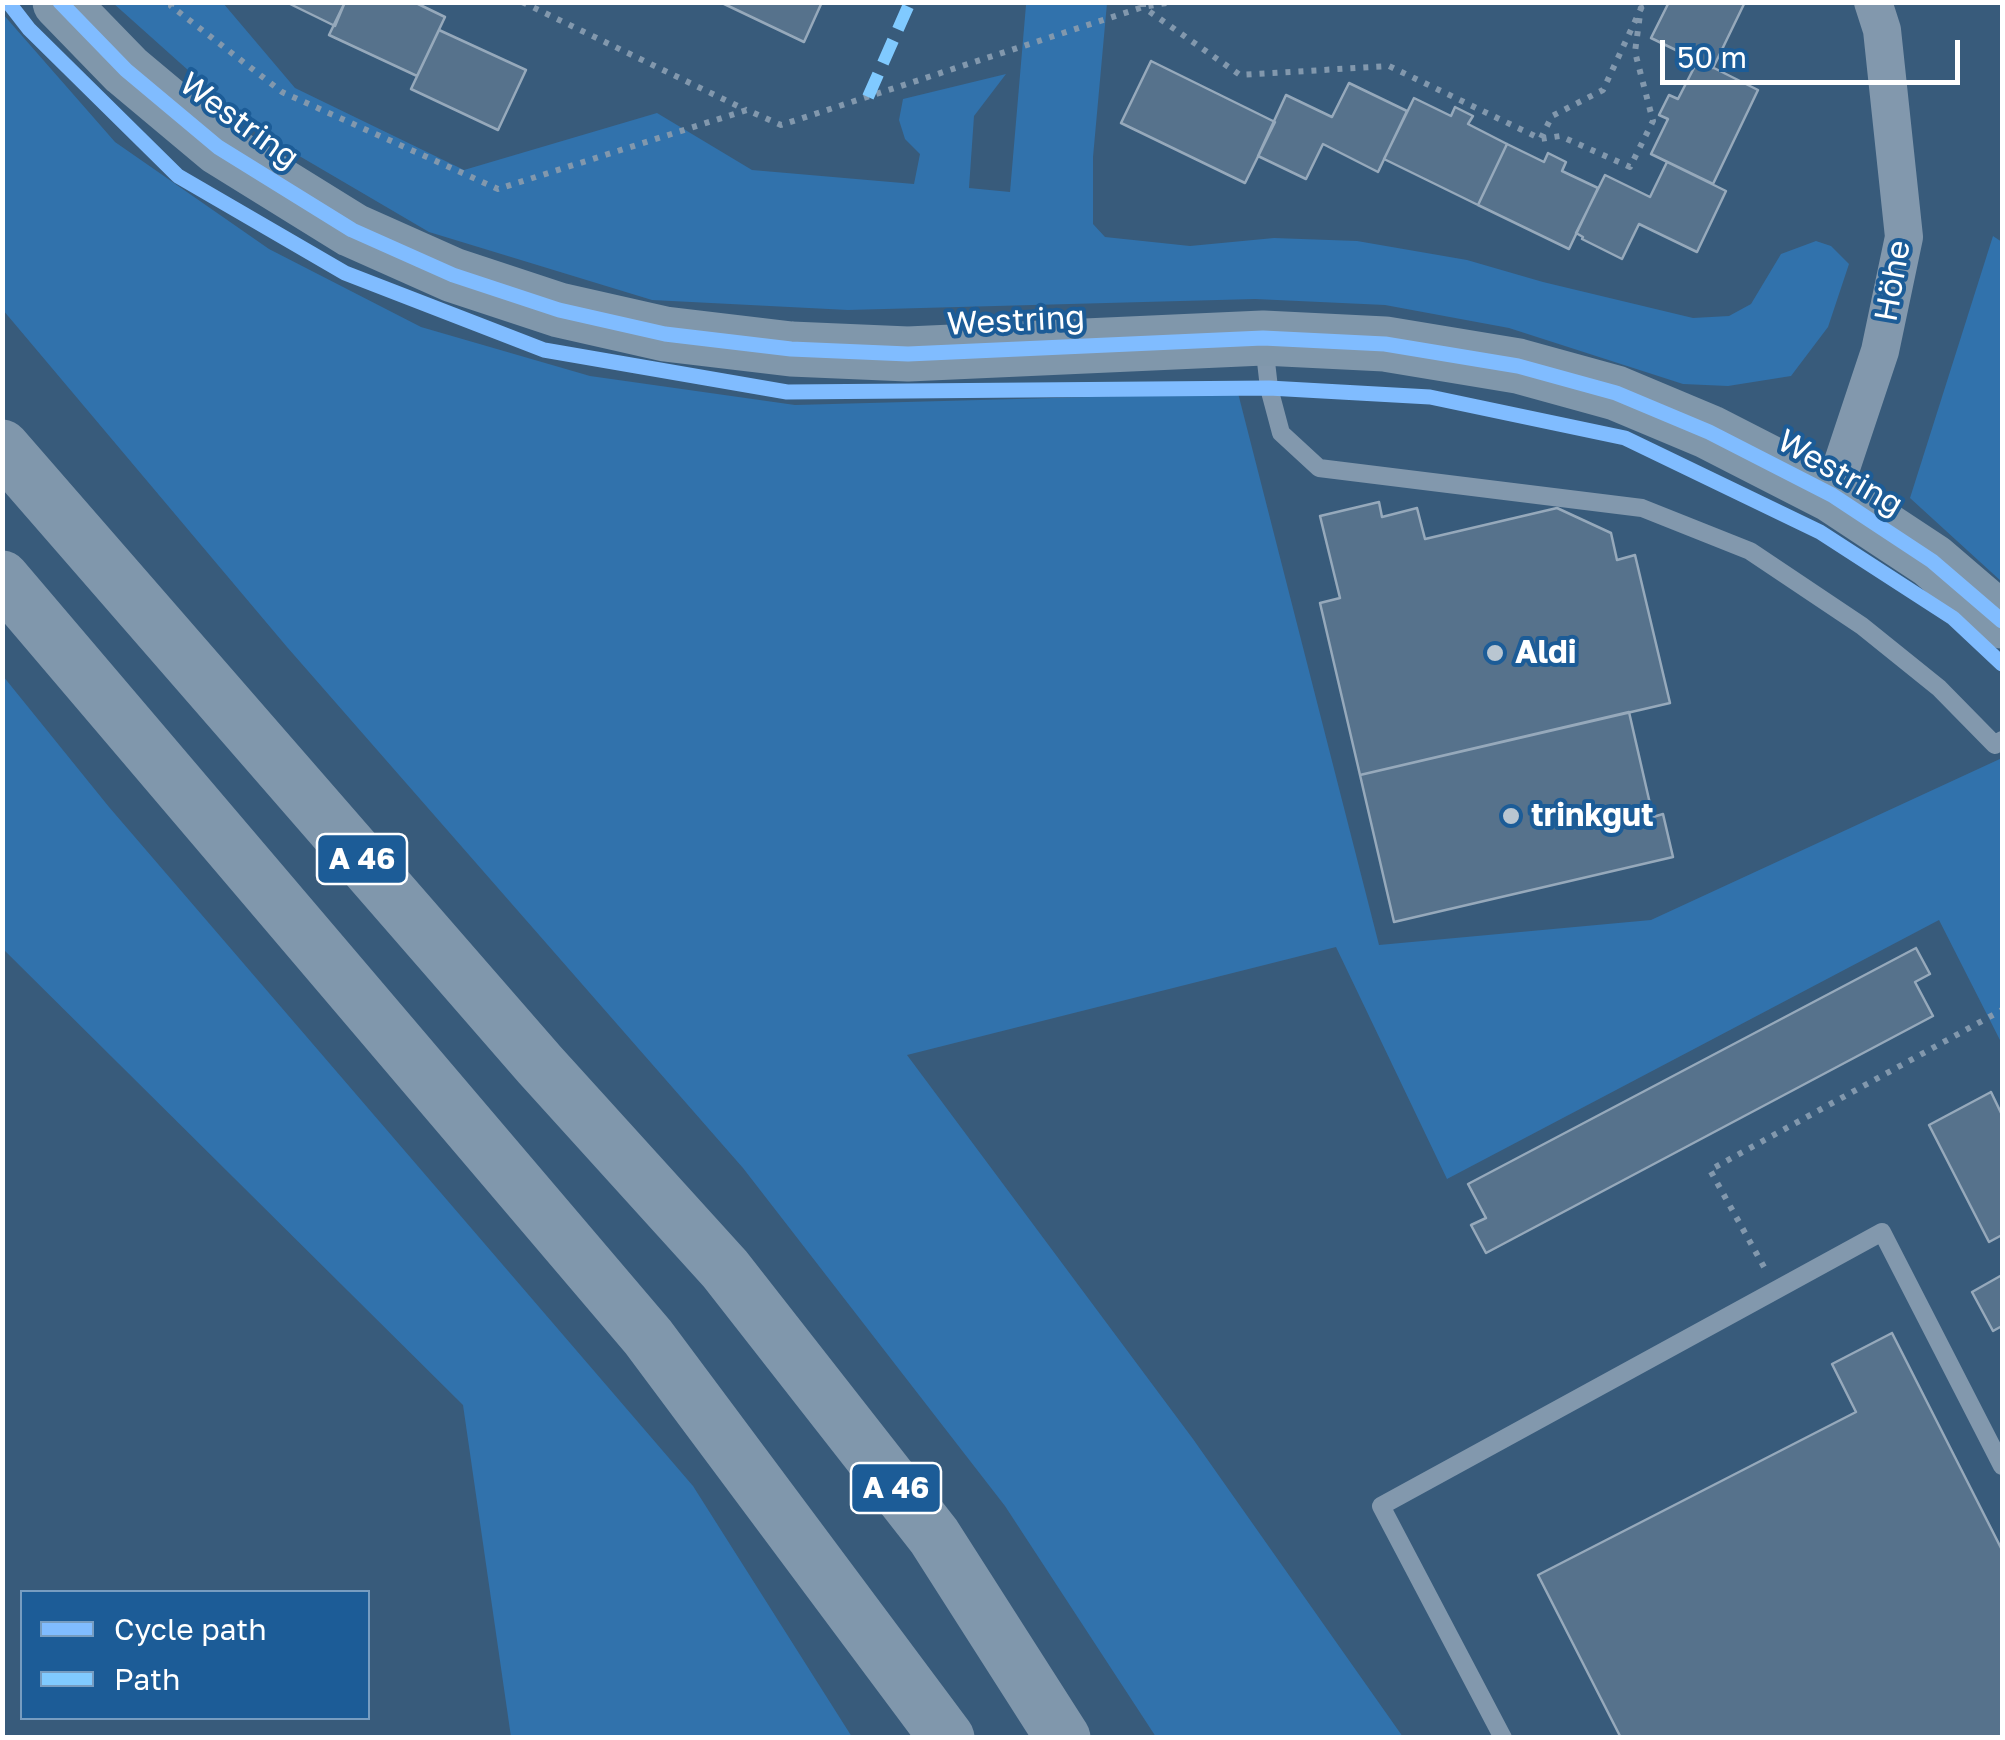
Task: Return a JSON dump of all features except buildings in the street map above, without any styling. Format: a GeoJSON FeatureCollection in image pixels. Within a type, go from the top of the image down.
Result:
{"type":"FeatureCollection","features":[{"type":"Feature","properties":{"kind":"highway","name":"A 46"},"geometry":{"type":"LineString","coordinates":[[2,447],[540,1066],[725,1269],[934,1536],[1063,1738]]}},
{"type":"Feature","properties":{"kind":"highway","name":"A 46"},"geometry":{"type":"LineString","coordinates":[[2,578],[648,1338],[948,1738]]}},
{"type":"Feature","properties":{"kind":"main road","name":"Westring"},"geometry":{"type":"LineString","coordinates":[[60,2],[126,70],[218,147],[335,220],[452,275],[559,310],[665,334],[790,349],[908,354],[1263,338],[1385,344],[1518,366],[1616,393],[1709,432],[1832,495],[1932,562],[2002,622]]}},
{"type":"Feature","properties":{"kind":"street","name":"Höhe"},"geometry":{"type":"LineString","coordinates":[[1832,495],[1880,351],[1904,236],[1882,30],[1874,2]]}},
{"type":"Feature","properties":{"kind":"lane"},"geometry":{"type":"LineString","coordinates":[[1263,338],[1269,388],[1281,433],[1319,468],[1642,508],[1750,551],[1862,626],[1939,688],[1998,743]]}},
{"type":"Feature","properties":{"kind":"lane"},"geometry":{"type":"LineString","coordinates":[[1503,1738],[1381,1506],[1882,1232],[2002,1466]]}},
{"type":"Feature","properties":{"kind":"path"},"geometry":{"type":"LineString","coordinates":[[172,2],[171,6],[282,92],[498,189],[748,110]]}},
{"type":"Feature","properties":{"kind":"path"},"geometry":{"type":"LineString","coordinates":[[522,2],[781,125],[1143,5],[1172,2]]}},
{"type":"Feature","properties":{"kind":"path"},"geometry":{"type":"LineString","coordinates":[[1143,5],[1240,74],[1389,66],[1541,139],[1560,136],[1630,167],[1653,121],[1635,52],[1641,4]]}},
{"type":"Feature","properties":{"kind":"path"},"geometry":{"type":"LineString","coordinates":[[1541,139],[1552,116],[1603,90],[1641,4]]}},
{"type":"Feature","properties":{"kind":"path"},"geometry":{"type":"LineString","coordinates":[[1776,1290],[1710,1170],[2002,1010]]}},
{"type":"Feature","properties":{"kind":"shaded area"},"geometry":{"type":"Polygon","coordinates":[[[113,3],[223,3],[295,88],[464,170],[657,113],[752,170],[914,184],[920,154],[905,139],[899,120],[903,99],[1006,74],[974,116],[969,188],[1010,192],[1026,5],[1107,3],[1093,157],[1093,224],[1105,237],[1190,246],[1274,238],[1357,241],[1467,260],[1693,318],[1729,316],[1751,304],[1781,254],[1816,241],[1831,246],[1849,264],[1828,327],[1791,376],[1728,386],[1683,384],[1509,328],[1385,305],[1255,299],[848,310],[652,300],[429,232],[255,130],[113,3]]]}},
{"type":"Feature","properties":{"kind":"shaded area"},"geometry":{"type":"Polygon","coordinates":[[[2,13],[115,142],[269,249],[421,327],[590,376],[795,405],[1238,393],[1379,945],[1651,920],[2002,758],[2002,1044],[1939,920],[1447,1179],[1336,947],[907,1055],[1193,1439],[1403,1737],[1156,1737],[1005,1506],[743,1168],[287,647],[3,310],[2,13]]]}},
{"type":"Feature","properties":{"kind":"shaded area"},"geometry":{"type":"Polygon","coordinates":[[[1993,236],[2002,242],[2002,582],[1910,498],[1993,236]]]}},
{"type":"Feature","properties":{"kind":"shaded area"},"geometry":{"type":"Polygon","coordinates":[[[3,676],[109,807],[693,1486],[852,1737],[511,1737],[463,1405],[3,949],[3,676]]]}},
{"type":"Feature","properties":{"kind":"marked path"},"geometry":{"type":"LineString","coordinates":[[868,97],[910,2]]}},
{"type":"Feature","properties":{"kind":"cycle path"},"geometry":{"type":"LineString","coordinates":[[8,2],[29,29],[178,176],[345,273],[544,350],[787,392],[1269,388],[1430,397],[1625,438],[1820,532],[1953,618],[2002,664]]}},
{"type":"Feature","properties":{"kind":"cycle path"},"geometry":{"type":"LineString","coordinates":[[60,2],[126,70],[218,147],[352,230],[453,275],[559,310],[665,334],[791,349],[908,354],[1263,338],[1385,344],[1518,366],[1616,393],[1709,432],[1832,495],[1932,561],[2002,621]]}},
{"type":"Feature","properties":{"kind":"place","name":"Aldi"},"geometry":{"type":"Point","coordinates":[1495,653]}},
{"type":"Feature","properties":{"kind":"place","name":"trinkgut"},"geometry":{"type":"Point","coordinates":[1511,816]}}]}
